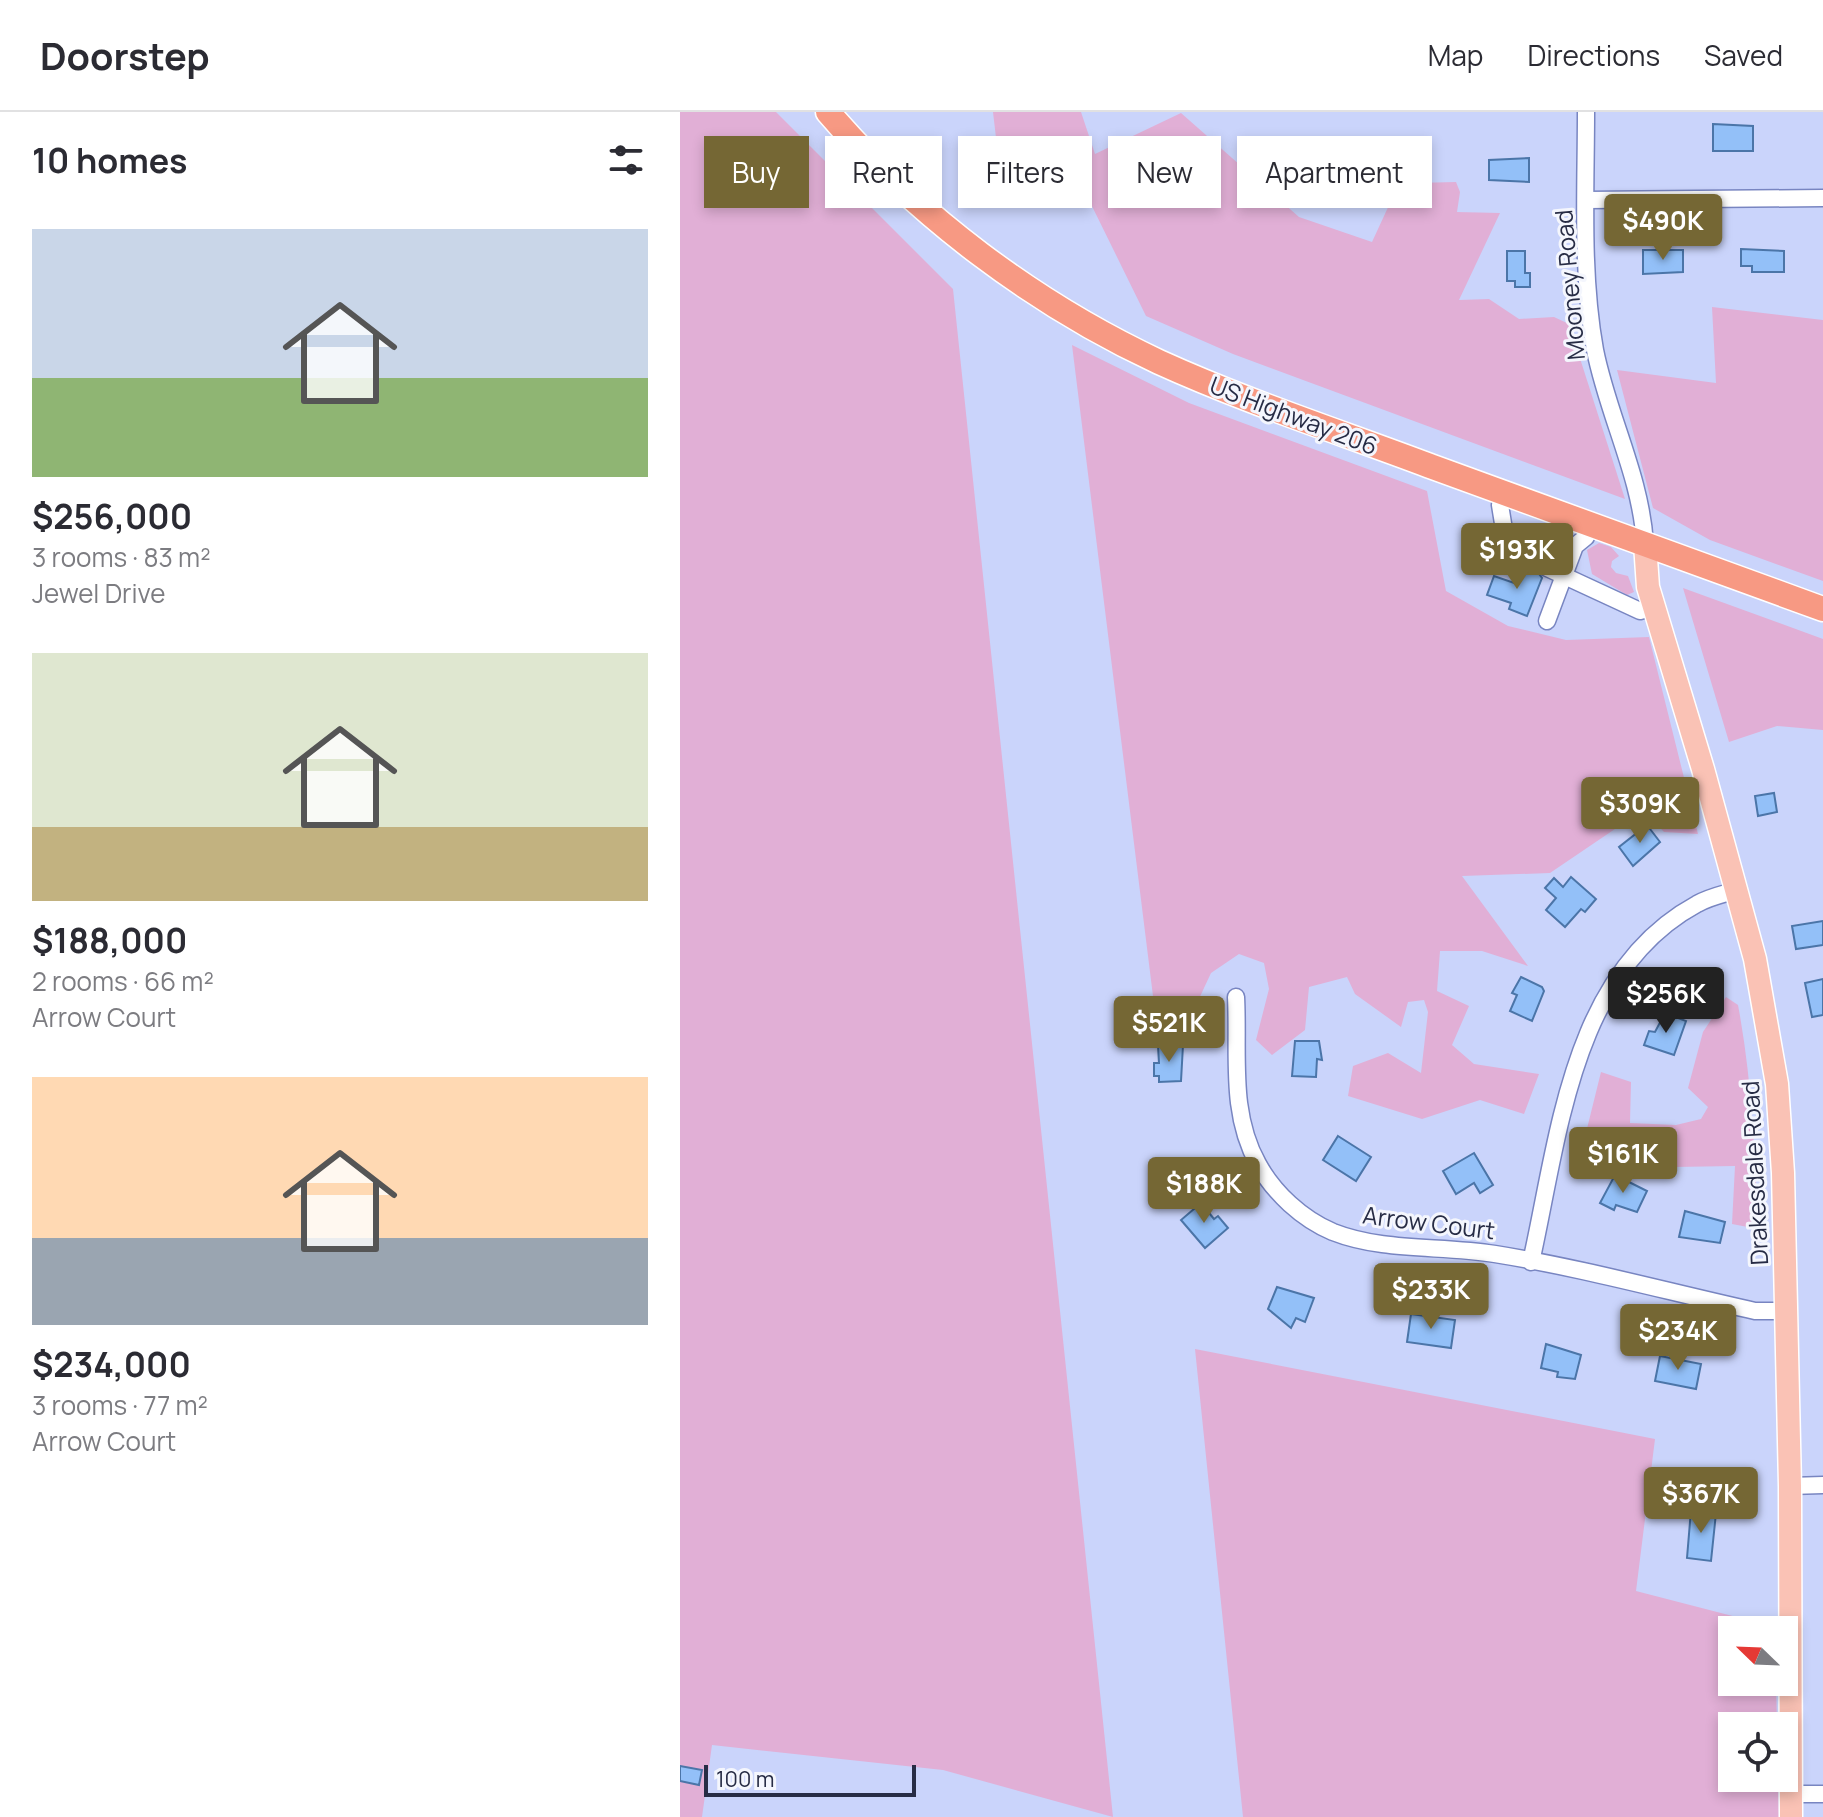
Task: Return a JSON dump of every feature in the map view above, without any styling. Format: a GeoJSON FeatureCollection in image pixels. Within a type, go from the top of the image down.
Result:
{"type":"FeatureCollection","features":[{"type":"Feature","properties":{"kind":"highway","name":"US Highway 206"},"geometry":{"type":"LineString","coordinates":[[828,112],[884,171],[962,239],[1014,277],[1096,329],[1224,390],[1823,609]]}},
{"type":"Feature","properties":{"kind":"main road","name":"Drakesdale Road"},"geometry":{"type":"LineString","coordinates":[[1645,544],[1646,580],[1737,890],[1766,1012],[1775,1070],[1782,1145],[1790,1486],[1791,1817]]}},
{"type":"Feature","properties":{"kind":"street","name":"Mooney Road"},"geometry":{"type":"LineString","coordinates":[[1586,112],[1589,296],[1595,349],[1640,500],[1645,544]]}},
{"type":"Feature","properties":{"kind":"street"},"geometry":{"type":"LineString","coordinates":[[1586,200],[1823,198]]}},
{"type":"Feature","properties":{"kind":"street"},"geometry":{"type":"LineString","coordinates":[[1505,493],[1500,505],[1508,554],[1526,560]]}},
{"type":"Feature","properties":{"kind":"street"},"geometry":{"type":"LineString","coordinates":[[1547,621],[1575,546],[1586,537],[1591,524]]}},
{"type":"Feature","properties":{"kind":"street"},"geometry":{"type":"LineString","coordinates":[[1545,567],[1640,611],[1654,607]]}},
{"type":"Feature","properties":{"kind":"street"},"geometry":{"type":"LineString","coordinates":[[1531,1262],[1573,1071],[1595,1015],[1620,976],[1656,934],[1697,903],[1737,890]]}},
{"type":"Feature","properties":{"kind":"street","name":"Arrow Court"},"geometry":{"type":"LineString","coordinates":[[1236,997],[1237,1097],[1242,1124],[1260,1169],[1286,1200],[1321,1226],[1365,1242],[1468,1250],[1755,1311],[1786,1311]]}},
{"type":"Feature","properties":{"kind":"street"},"geometry":{"type":"LineString","coordinates":[[1790,1486],[1823,1485]]}},
{"type":"Feature","properties":{"kind":"street"},"geometry":{"type":"LineString","coordinates":[[1792,1794],[1823,1794]]}},
{"type":"Feature","properties":{"kind":"shaded area"},"geometry":{"type":"Polygon","coordinates":[[[680,112],[776,112],[800,136],[704,136],[704,208],[809,208],[809,145],[825,161],[825,208],[872,208],[953,289],[1113,1817],[943,1770],[712,1745],[702,1817],[680,1817],[680,112]]]}},
{"type":"Feature","properties":{"kind":"shaded area"},"geometry":{"type":"Polygon","coordinates":[[[993,112],[1081,112],[1089,136],[996,136],[993,112]]]}},
{"type":"Feature","properties":{"kind":"shaded area"},"geometry":{"type":"Polygon","coordinates":[[[1181,113],[1207,136],[1133,136],[1181,113]]]}},
{"type":"Feature","properties":{"kind":"shaded area"},"geometry":{"type":"Polygon","coordinates":[[[1092,145],[1095,154],[1108,148],[1108,208],[1221,208],[1221,148],[1237,162],[1237,208],[1289,208],[1299,217],[1372,242],[1388,208],[1432,208],[1432,183],[1456,182],[1460,192],[1457,212],[1500,213],[1459,300],[1489,299],[1519,319],[1554,317],[1569,324],[1625,499],[1233,354],[1146,316],[1092,206],[1092,145]]]}},
{"type":"Feature","properties":{"kind":"shaded area"},"geometry":{"type":"Polygon","coordinates":[[[1712,307],[1823,320],[1823,581],[1710,540],[1653,508],[1617,370],[1716,383],[1712,307]]]}},
{"type":"Feature","properties":{"kind":"shaded area"},"geometry":{"type":"Polygon","coordinates":[[[1072,345],[1189,403],[1427,491],[1446,591],[1508,626],[1566,640],[1649,637],[1698,834],[1664,832],[1643,810],[1550,873],[1462,876],[1528,966],[1482,951],[1440,951],[1437,991],[1469,1006],[1452,1045],[1474,1064],[1539,1074],[1524,1114],[1480,1100],[1422,1119],[1348,1096],[1353,1066],[1388,1053],[1421,1073],[1428,1012],[1424,1000],[1408,1002],[1401,1027],[1355,994],[1347,977],[1309,987],[1305,1030],[1272,1055],[1256,1040],[1269,989],[1264,963],[1239,954],[1211,973],[1197,1003],[1180,1007],[1153,996],[1072,345]]]}},
{"type":"Feature","properties":{"kind":"shaded area"},"geometry":{"type":"Polygon","coordinates":[[[1599,543],[1611,547],[1619,556],[1612,561],[1611,567],[1616,573],[1628,576],[1634,592],[1627,595],[1592,574],[1587,550],[1599,543]]]}},
{"type":"Feature","properties":{"kind":"shaded area"},"geometry":{"type":"Polygon","coordinates":[[[1683,588],[1823,639],[1823,730],[1777,726],[1729,742],[1683,588]]]}},
{"type":"Feature","properties":{"kind":"shaded area"},"geometry":{"type":"Polygon","coordinates":[[[1726,997],[1738,1005],[1747,1061],[1758,1229],[1732,1224],[1735,1166],[1613,1168],[1579,1161],[1601,1072],[1631,1082],[1630,1123],[1676,1125],[1701,1119],[1708,1107],[1688,1088],[1703,1032],[1726,997]]]}},
{"type":"Feature","properties":{"kind":"shaded area"},"geometry":{"type":"Polygon","coordinates":[[[1195,1349],[1655,1439],[1636,1591],[1733,1616],[1718,1616],[1718,1696],[1776,1696],[1777,1712],[1718,1712],[1718,1792],[1778,1792],[1779,1817],[1243,1817],[1195,1349]]]}},
{"type":"Feature","properties":{"kind":"building"},"geometry":{"type":"Polygon","coordinates":[[[1713,124],[1753,126],[1753,151],[1713,151],[1713,124]]]}},
{"type":"Feature","properties":{"kind":"building"},"geometry":{"type":"Polygon","coordinates":[[[1529,158],[1529,182],[1489,180],[1489,160],[1529,158]]]}},
{"type":"Feature","properties":{"kind":"building"},"geometry":{"type":"Polygon","coordinates":[[[1741,249],[1784,251],[1784,272],[1752,272],[1752,266],[1741,266],[1741,249]]]}},
{"type":"Feature","properties":{"kind":"building"},"geometry":{"type":"Polygon","coordinates":[[[1643,250],[1683,250],[1683,272],[1643,274],[1643,250]]]}},
{"type":"Feature","properties":{"kind":"building"},"geometry":{"type":"Polygon","coordinates":[[[1507,251],[1525,251],[1525,273],[1530,273],[1530,287],[1515,287],[1515,281],[1507,281],[1507,251]]]}},
{"type":"Feature","properties":{"kind":"building"},"geometry":{"type":"Polygon","coordinates":[[[1534,567],[1542,578],[1527,616],[1509,609],[1511,603],[1487,595],[1494,576],[1517,584],[1522,570],[1534,567]]]}},
{"type":"Feature","properties":{"kind":"building"},"geometry":{"type":"Polygon","coordinates":[[[1774,793],[1777,812],[1758,816],[1755,796],[1774,793]]]}},
{"type":"Feature","properties":{"kind":"building"},"geometry":{"type":"Polygon","coordinates":[[[1647,825],[1660,842],[1633,866],[1619,847],[1647,825]]]}},
{"type":"Feature","properties":{"kind":"building"},"geometry":{"type":"Polygon","coordinates":[[[1571,877],[1596,899],[1585,912],[1581,909],[1565,927],[1546,910],[1556,898],[1545,888],[1554,878],[1563,887],[1571,877]]]}},
{"type":"Feature","properties":{"kind":"building"},"geometry":{"type":"Polygon","coordinates":[[[1823,921],[1823,945],[1796,949],[1792,926],[1823,921]]]}},
{"type":"Feature","properties":{"kind":"building"},"geometry":{"type":"Polygon","coordinates":[[[1521,977],[1544,991],[1532,1021],[1510,1011],[1517,995],[1512,993],[1521,977]]]}},
{"type":"Feature","properties":{"kind":"building"},"geometry":{"type":"Polygon","coordinates":[[[1823,979],[1823,1015],[1812,1017],[1805,983],[1823,979]]]}},
{"type":"Feature","properties":{"kind":"building"},"geometry":{"type":"Polygon","coordinates":[[[1665,1013],[1686,1021],[1674,1055],[1644,1045],[1649,1031],[1655,1032],[1665,1013]]]}},
{"type":"Feature","properties":{"kind":"building"},"geometry":{"type":"Polygon","coordinates":[[[1295,1041],[1319,1041],[1322,1060],[1317,1059],[1316,1077],[1292,1076],[1295,1041]]]}},
{"type":"Feature","properties":{"kind":"building"},"geometry":{"type":"Polygon","coordinates":[[[1183,1045],[1181,1081],[1159,1082],[1159,1076],[1154,1076],[1154,1063],[1159,1063],[1158,1046],[1183,1045]]]}},
{"type":"Feature","properties":{"kind":"building"},"geometry":{"type":"Polygon","coordinates":[[[1338,1136],[1371,1157],[1356,1181],[1323,1160],[1338,1136]]]}},
{"type":"Feature","properties":{"kind":"building"},"geometry":{"type":"Polygon","coordinates":[[[1474,1153],[1493,1185],[1480,1193],[1474,1183],[1456,1194],[1443,1171],[1474,1153]]]}},
{"type":"Feature","properties":{"kind":"building"},"geometry":{"type":"Polygon","coordinates":[[[1615,1175],[1647,1191],[1637,1212],[1616,1205],[1614,1210],[1600,1203],[1615,1175]]]}},
{"type":"Feature","properties":{"kind":"building"},"geometry":{"type":"Polygon","coordinates":[[[1201,1203],[1214,1219],[1218,1216],[1228,1228],[1205,1248],[1181,1220],[1201,1203]]]}},
{"type":"Feature","properties":{"kind":"building"},"geometry":{"type":"Polygon","coordinates":[[[1685,1211],[1725,1222],[1720,1243],[1679,1237],[1685,1211]]]}},
{"type":"Feature","properties":{"kind":"building"},"geometry":{"type":"Polygon","coordinates":[[[1277,1287],[1314,1298],[1305,1322],[1296,1318],[1291,1328],[1268,1309],[1277,1287]]]}},
{"type":"Feature","properties":{"kind":"building"},"geometry":{"type":"Polygon","coordinates":[[[1411,1314],[1455,1320],[1451,1348],[1407,1342],[1411,1314]]]}},
{"type":"Feature","properties":{"kind":"building"},"geometry":{"type":"Polygon","coordinates":[[[1546,1344],[1581,1355],[1575,1379],[1557,1377],[1558,1372],[1541,1368],[1546,1344]]]}},
{"type":"Feature","properties":{"kind":"building"},"geometry":{"type":"Polygon","coordinates":[[[1660,1356],[1701,1364],[1696,1389],[1655,1381],[1660,1356]]]}},
{"type":"Feature","properties":{"kind":"building"},"geometry":{"type":"Polygon","coordinates":[[[1691,1510],[1716,1513],[1711,1561],[1687,1558],[1691,1510]]]}},
{"type":"Feature","properties":{"kind":"building"},"geometry":{"type":"Polygon","coordinates":[[[680,1766],[702,1770],[699,1785],[680,1781],[680,1766]]]}}]}
